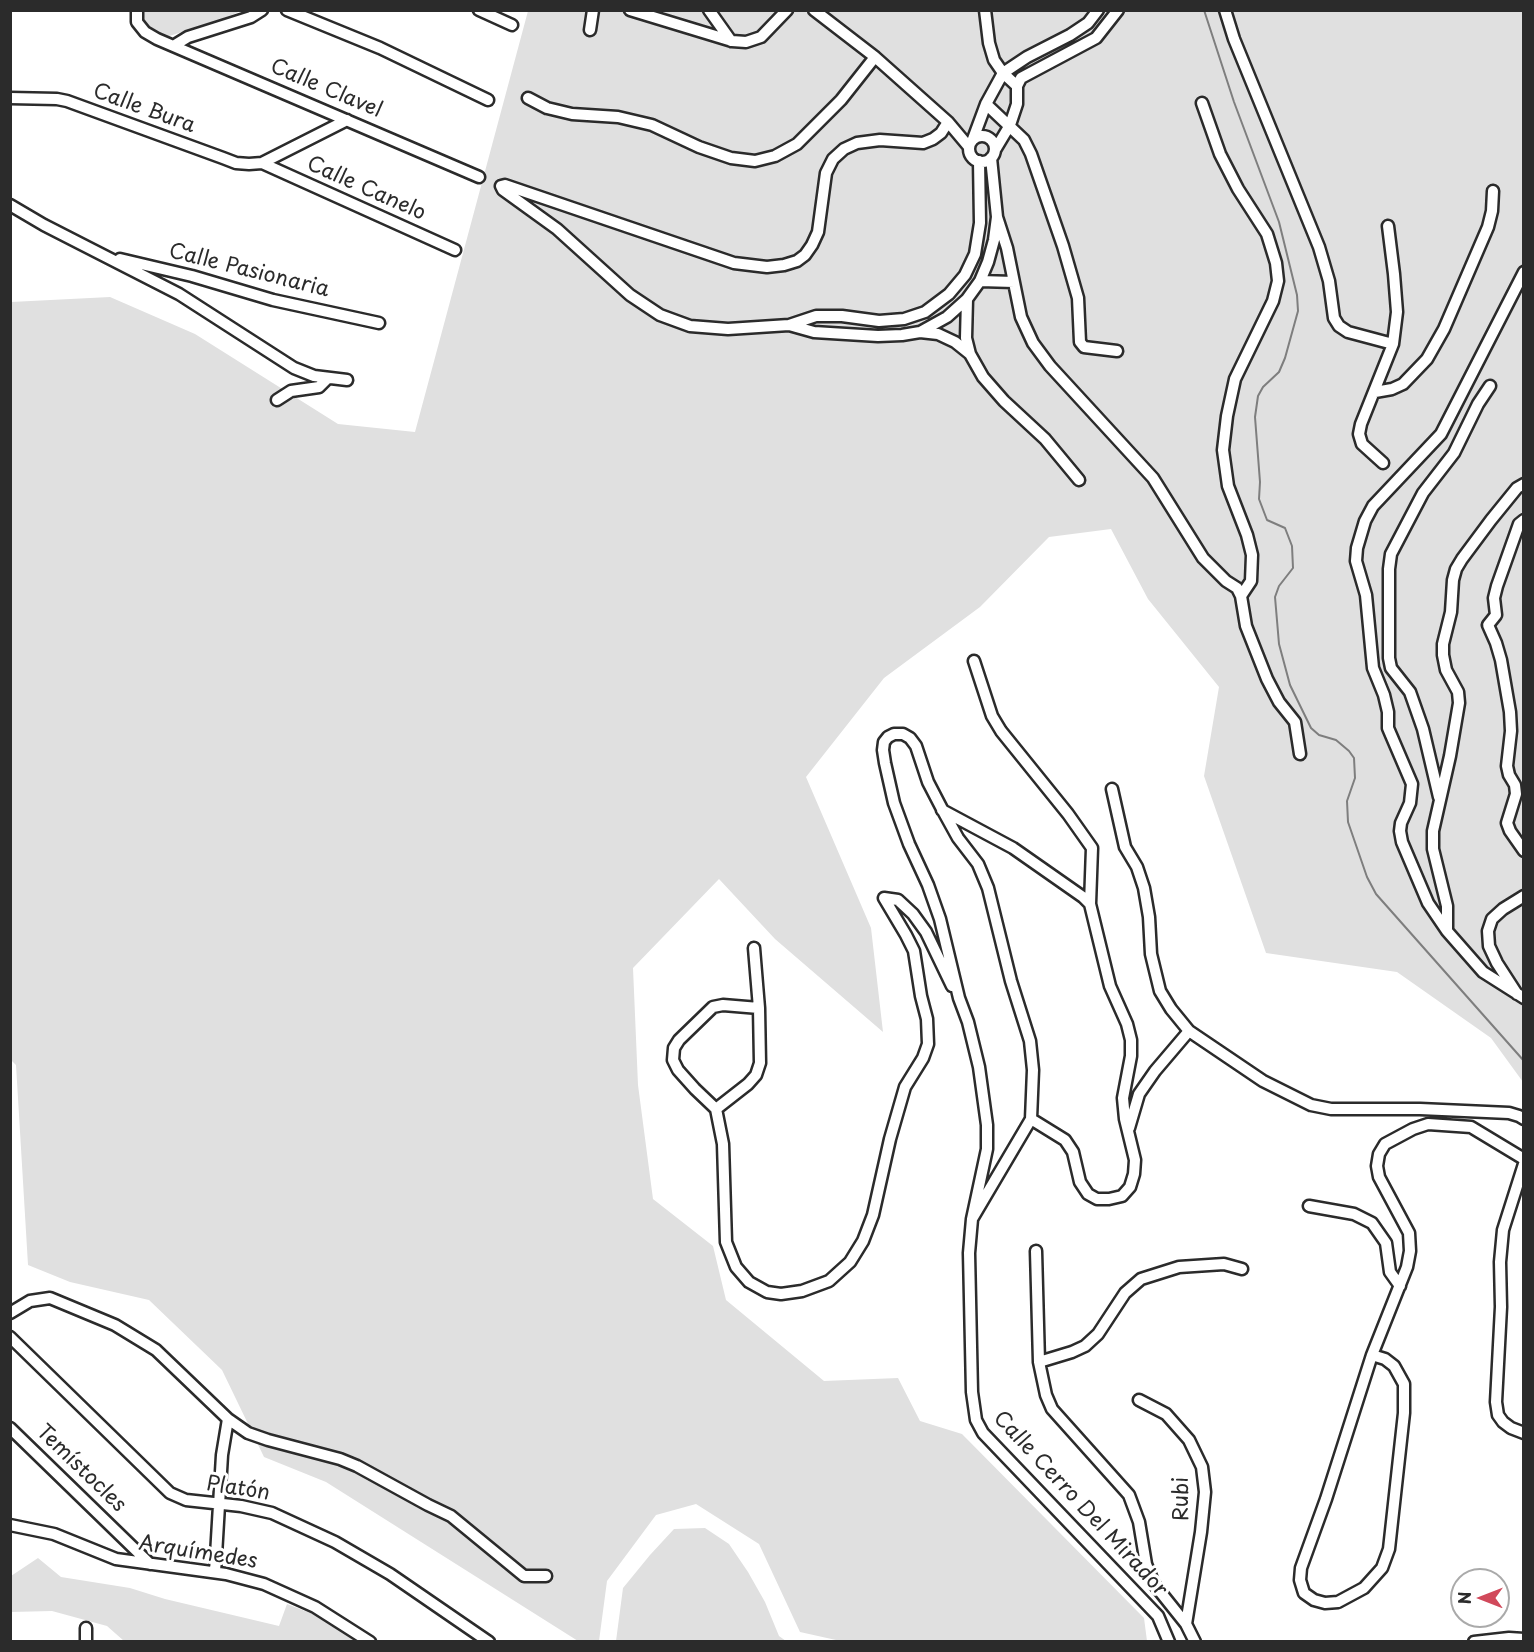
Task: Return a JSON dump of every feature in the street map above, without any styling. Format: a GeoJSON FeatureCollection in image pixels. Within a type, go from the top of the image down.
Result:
{"type":"FeatureCollection","features":[{"type":"Feature","properties":{"kind":"street","name":"Calle Clavel"},"geometry":{"type":"LineString","coordinates":[[137,10],[136,22],[145,32],[157,39],[478,177]]}},
{"type":"Feature","properties":{"kind":"street"},"geometry":{"type":"LineString","coordinates":[[175,45],[188,37],[251,17],[262,10]]}},
{"type":"Feature","properties":{"kind":"street"},"geometry":{"type":"LineString","coordinates":[[287,10],[380,48],[488,100]]}},
{"type":"Feature","properties":{"kind":"street"},"geometry":{"type":"LineString","coordinates":[[479,10],[512,25]]}},
{"type":"Feature","properties":{"kind":"street"},"geometry":{"type":"LineString","coordinates":[[590,30],[593,10]]}},
{"type":"Feature","properties":{"kind":"street"},"geometry":{"type":"LineString","coordinates":[[630,10],[732,41],[746,42],[761,37],[787,10]]}},
{"type":"Feature","properties":{"kind":"street"},"geometry":{"type":"LineString","coordinates":[[709,10],[732,41]]}},
{"type":"Feature","properties":{"kind":"street"},"geometry":{"type":"LineString","coordinates":[[814,10],[875,57],[971,143]]}},
{"type":"Feature","properties":{"kind":"street"},"geometry":{"type":"LineString","coordinates":[[985,10],[989,43],[994,60],[1003,73],[1017,86]]}},
{"type":"Feature","properties":{"kind":"street"},"geometry":{"type":"LineString","coordinates":[[1098,10],[1088,23],[1070,35],[1027,57],[1003,73],[986,104],[971,143],[972,156],[983,162],[993,154],[1010,125],[1017,104],[1017,86],[1021,78],[1096,38],[1118,10]]}},
{"type":"Feature","properties":{"kind":"street"},"geometry":{"type":"LineString","coordinates":[[1225,10],[1319,247],[1329,281],[1334,318],[1339,326],[1348,332],[1393,344]]}},
{"type":"Feature","properties":{"kind":"street"},"geometry":{"type":"LineString","coordinates":[[1070,35],[1072,44],[1078,49]]}},
{"type":"Feature","properties":{"kind":"street"},"geometry":{"type":"LineString","coordinates":[[528,98],[547,108],[572,114],[618,117],[652,125],[731,158],[755,161],[775,156],[797,144],[841,100],[875,57]]}},
{"type":"Feature","properties":{"kind":"street","name":"Calle Bura"},"geometry":{"type":"LineString","coordinates":[[10,98],[67,101],[223,159],[237,163],[262,163]]}},
{"type":"Feature","properties":{"kind":"street"},"geometry":{"type":"LineString","coordinates":[[1202,103],[1220,154],[1238,189],[1267,234],[1276,263],[1278,281],[1273,301],[1235,379],[1223,450],[1228,486],[1247,535],[1252,555],[1251,581],[1241,596]]}},
{"type":"Feature","properties":{"kind":"street"},"geometry":{"type":"LineString","coordinates":[[986,104],[1024,140],[1031,154],[1063,246],[1078,298],[1080,342],[1084,347],[1118,351]]}},
{"type":"Feature","properties":{"kind":"street"},"geometry":{"type":"LineString","coordinates":[[262,163],[347,120]]}},
{"type":"Feature","properties":{"kind":"street"},"geometry":{"type":"LineString","coordinates":[[948,122],[933,140],[923,143],[880,140],[857,142],[838,154],[826,173],[818,232],[812,245],[805,255],[784,265],[767,267],[735,263],[505,185],[501,186],[502,190],[557,229],[630,295],[660,315],[690,326],[728,329],[789,325],[816,316],[842,316],[879,321],[904,319],[925,312],[950,294],[965,275],[975,254],[980,223],[979,161]]}},
{"type":"Feature","properties":{"kind":"street"},"geometry":{"type":"LineString","coordinates":[[920,332],[947,317],[967,299],[980,281],[994,240],[996,217],[993,141],[986,136],[977,137],[971,143]]}},
{"type":"Feature","properties":{"kind":"street","name":"Calle Canelo"},"geometry":{"type":"LineString","coordinates":[[262,163],[455,250]]}},
{"type":"Feature","properties":{"kind":"street"},"geometry":{"type":"LineString","coordinates":[[1375,392],[1403,384],[1427,359],[1488,227],[1493,192]]}},
{"type":"Feature","properties":{"kind":"street"},"geometry":{"type":"LineString","coordinates":[[10,205],[44,225],[109,256],[179,294],[294,368],[314,376],[347,380]]}},
{"type":"Feature","properties":{"kind":"street"},"geometry":{"type":"LineString","coordinates":[[996,217],[1006,248],[1021,317],[1033,343],[1050,366],[1153,478],[1203,558],[1226,581],[1237,588],[1241,596],[1246,626],[1267,679],[1279,702],[1295,722],[1300,754]]}},
{"type":"Feature","properties":{"kind":"street"},"geometry":{"type":"LineString","coordinates":[[1383,463],[1362,444],[1359,434],[1393,344],[1397,312],[1388,226]]}},
{"type":"Feature","properties":{"kind":"street","name":"Calle Pasionaria"},"geometry":{"type":"LineString","coordinates":[[109,256],[192,276],[273,300],[379,323]]}},
{"type":"Feature","properties":{"kind":"street"},"geometry":{"type":"LineString","coordinates":[[1521,998],[1483,972],[1447,932],[1428,903],[1400,831],[1410,803],[1412,784],[1388,728],[1388,712],[1384,695],[1373,668],[1366,595],[1356,561],[1357,548],[1365,521],[1373,506],[1441,434],[1524,272]]}},
{"type":"Feature","properties":{"kind":"street"},"geometry":{"type":"LineString","coordinates":[[980,281],[1014,282]]}},
{"type":"Feature","properties":{"kind":"street"},"geometry":{"type":"LineString","coordinates":[[967,299],[965,322],[970,354],[983,377],[1004,401],[1045,439],[1079,480]]}},
{"type":"Feature","properties":{"kind":"street"},"geometry":{"type":"LineString","coordinates":[[840,334],[842,316]]}},
{"type":"Feature","properties":{"kind":"street"},"geometry":{"type":"LineString","coordinates":[[878,336],[879,321]]}},
{"type":"Feature","properties":{"kind":"street"},"geometry":{"type":"LineString","coordinates":[[789,325],[814,333],[878,336],[920,332],[938,334],[955,342],[970,354]]}},
{"type":"Feature","properties":{"kind":"street"},"geometry":{"type":"LineString","coordinates":[[277,400],[291,391],[319,387],[328,378]]}},
{"type":"Feature","properties":{"kind":"street"},"geometry":{"type":"LineString","coordinates":[[1440,800],[1423,729],[1410,692],[1391,669],[1389,569],[1391,554],[1423,493],[1454,453],[1478,404],[1490,386]]}},
{"type":"Feature","properties":{"kind":"street"},"geometry":{"type":"LineString","coordinates":[[1447,932],[1447,906],[1433,849],[1433,831],[1459,703],[1458,692],[1446,670],[1443,655],[1443,644],[1451,612],[1453,580],[1456,568],[1473,543],[1517,488],[1524,484]]}},
{"type":"Feature","properties":{"kind":"street"},"geometry":{"type":"LineString","coordinates":[[1524,520],[1519,524],[1497,586],[1494,598],[1496,615],[1488,625],[1501,660],[1510,712],[1511,731],[1507,766],[1509,776],[1515,785],[1516,794],[1507,823],[1509,831],[1524,851]]}},
{"type":"Feature","properties":{"kind":"street"},"geometry":{"type":"LineString","coordinates":[[959,998],[940,919],[894,803],[883,750],[884,742],[888,737],[903,734],[910,738],[916,746],[927,782],[958,838],[978,864],[988,888],[1011,981],[1030,1041],[1033,1070],[1031,1119],[1065,1140],[1073,1152],[1080,1182],[1088,1194],[1097,1199],[1122,1196],[1130,1187],[1135,1160],[1128,1135],[1123,1098],[1131,1056],[1131,1040],[1127,1024],[1110,987],[1090,904],[1092,848],[1068,814],[1000,731],[992,716],[974,662]]}},
{"type":"Feature","properties":{"kind":"street"},"geometry":{"type":"LineString","coordinates":[[1112,789],[1125,847],[1137,867],[1144,888],[1149,917],[1151,954],[1160,991],[1170,1009],[1189,1031],[1263,1081],[1311,1105],[1331,1109],[1419,1109],[1509,1113],[1524,1119]]}},
{"type":"Feature","properties":{"kind":"street"},"geometry":{"type":"LineString","coordinates":[[942,810],[1013,848],[1090,904]]}},
{"type":"Feature","properties":{"kind":"street"},"geometry":{"type":"LineString","coordinates":[[1521,998],[1497,963],[1489,946],[1488,931],[1492,919],[1524,896]]}},
{"type":"Feature","properties":{"kind":"street"},"geometry":{"type":"LineString","coordinates":[[759,1008],[723,1005],[713,1007],[678,1040],[674,1048],[673,1060],[678,1070],[716,1109],[723,1144],[726,1242],[736,1267],[749,1282],[767,1292],[781,1294],[802,1291],[829,1281],[850,1262],[863,1241],[873,1215],[890,1139],[905,1087],[923,1058],[928,1044],[927,1019],[914,951],[884,898],[898,900],[914,914],[959,998],[968,1022],[979,1067],[987,1125],[987,1149],[972,1219]]}},
{"type":"Feature","properties":{"kind":"street"},"geometry":{"type":"LineString","coordinates":[[716,1109],[748,1084],[756,1075],[760,1063],[759,1008],[754,948]]}},
{"type":"Feature","properties":{"kind":"street"},"geometry":{"type":"LineString","coordinates":[[1128,1135],[1139,1094],[1189,1031]]}},
{"type":"Feature","properties":{"kind":"street","name":"Calle Cerro Del Mirador"},"geometry":{"type":"LineString","coordinates":[[1031,1119],[972,1219],[969,1253],[972,1392],[976,1420],[983,1433],[1158,1616],[1168,1641]]}},
{"type":"Feature","properties":{"kind":"street"},"geometry":{"type":"LineString","coordinates":[[1372,1355],[1385,1359],[1394,1366],[1404,1384],[1404,1413],[1389,1549],[1382,1568],[1364,1588],[1338,1602],[1325,1603],[1314,1600],[1304,1593],[1300,1580],[1300,1568],[1330,1488],[1372,1355],[1407,1267],[1410,1251],[1409,1233],[1379,1178],[1378,1154],[1385,1144],[1428,1124],[1471,1128],[1524,1159]]}},
{"type":"Feature","properties":{"kind":"street"},"geometry":{"type":"LineString","coordinates":[[1524,1164],[1502,1238],[1502,1307],[1496,1402],[1498,1415],[1503,1422],[1524,1433]]}},
{"type":"Feature","properties":{"kind":"street"},"geometry":{"type":"LineString","coordinates":[[1309,1206],[1354,1215],[1372,1223],[1386,1243],[1390,1272],[1400,1287]]}},
{"type":"Feature","properties":{"kind":"street"},"geometry":{"type":"LineString","coordinates":[[1036,1251],[1041,1382],[1052,1409],[1129,1495],[1139,1522],[1146,1564],[1154,1584],[1186,1624],[1195,1641]]}},
{"type":"Feature","properties":{"kind":"street"},"geometry":{"type":"LineString","coordinates":[[1039,1362],[1085,1346],[1098,1334],[1125,1293],[1141,1279],[1179,1267],[1224,1264],[1242,1269]]}},
{"type":"Feature","properties":{"kind":"street"},"geometry":{"type":"LineString","coordinates":[[10,1313],[30,1301],[50,1298],[115,1325],[156,1350],[237,1426],[258,1437],[317,1452],[357,1466],[451,1516],[524,1576],[546,1576]]}},
{"type":"Feature","properties":{"kind":"street","name":"Platón"},"geometry":{"type":"LineString","coordinates":[[10,1337],[170,1493],[186,1500],[241,1506],[272,1513],[334,1542],[390,1574],[489,1641]]}},
{"type":"Feature","properties":{"kind":"street","name":"Rubi"},"geometry":{"type":"LineString","coordinates":[[1139,1400],[1166,1414],[1189,1440],[1202,1467],[1205,1492],[1203,1512],[1186,1624]]}},
{"type":"Feature","properties":{"kind":"street"},"geometry":{"type":"LineString","coordinates":[[215,1572],[222,1455],[228,1419]]}},
{"type":"Feature","properties":{"kind":"street","name":"Temístocles"},"geometry":{"type":"LineString","coordinates":[[10,1428],[150,1564]]}},
{"type":"Feature","properties":{"kind":"street","name":"Arquímedes"},"geometry":{"type":"LineString","coordinates":[[10,1525],[54,1534],[116,1559],[236,1575],[264,1584],[315,1607],[370,1641]]}},
{"type":"Feature","properties":{"kind":"street"},"geometry":{"type":"LineString","coordinates":[[86,1628],[86,1641]]}},
{"type":"Feature","properties":{"kind":"street"},"geometry":{"type":"LineString","coordinates":[[1474,1641],[1524,1639]]}},
{"type":"Feature","properties":{"kind":"shaded area"},"geometry":{"type":"Polygon","coordinates":[[[143,11],[241,11],[166,37],[148,29],[144,23],[143,11]]]}},
{"type":"Feature","properties":{"kind":"shaded area"},"geometry":{"type":"Polygon","coordinates":[[[528,11],[1523,11],[1523,1082],[1491,1038],[1397,972],[1266,953],[1204,776],[1219,687],[1148,599],[1111,529],[1049,537],[980,607],[884,678],[806,777],[871,928],[883,1032],[775,939],[719,879],[633,968],[638,1085],[653,1199],[713,1246],[726,1300],[824,1381],[898,1378],[920,1421],[962,1434],[1144,1618],[1147,1641],[845,1642],[800,1632],[759,1544],[696,1504],[656,1515],[607,1581],[599,1641],[578,1641],[326,1482],[264,1457],[222,1370],[149,1300],[70,1282],[28,1265],[16,1065],[11,1060],[11,302],[110,297],[195,334],[338,424],[415,432],[528,11]]]}},
{"type":"Feature","properties":{"kind":"shaded area"},"geometry":{"type":"Polygon","coordinates":[[[705,1528],[729,1544],[765,1602],[779,1636],[786,1641],[616,1641],[623,1588],[674,1529],[705,1528]]]}},
{"type":"Feature","properties":{"kind":"shaded area"},"geometry":{"type":"Polygon","coordinates":[[[38,1558],[61,1577],[130,1588],[165,1599],[279,1626],[287,1604],[313,1614],[356,1641],[124,1641],[107,1626],[52,1611],[11,1612],[11,1576],[38,1558]]]}},
{"type":"Feature","properties":{"kind":"waterway"},"geometry":{"type":"LineString","coordinates":[[1204,10],[1234,102],[1279,222],[1297,295],[1298,311],[1285,358],[1279,372],[1263,387],[1258,396],[1255,417],[1260,482],[1259,499],[1267,520],[1285,528],[1292,546],[1293,568],[1279,586],[1275,597],[1279,644],[1290,685],[1311,728],[1319,735],[1336,740],[1354,758],[1355,778],[1347,801],[1348,822],[1367,877],[1376,894],[1524,1061]]}}]}
